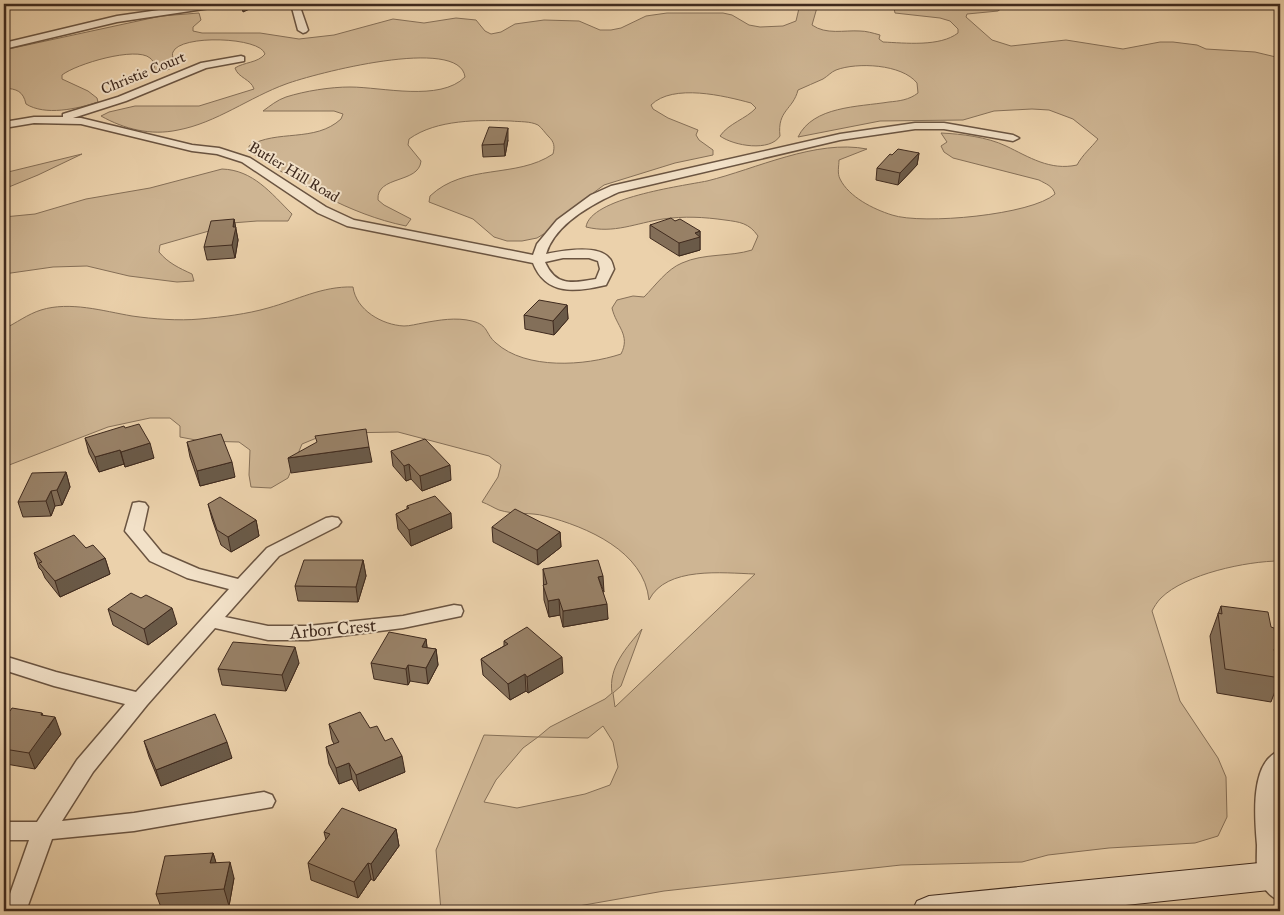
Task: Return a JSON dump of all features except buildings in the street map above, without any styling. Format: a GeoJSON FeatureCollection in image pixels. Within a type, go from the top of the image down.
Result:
{"type":"FeatureCollection","features":[{"type":"Feature","properties":{"kind":"street"},"geometry":{"type":"LineString","coordinates":[[4,46],[117,19],[217,4]]}},
{"type":"Feature","properties":{"kind":"street"},"geometry":{"type":"LineString","coordinates":[[295,4],[303,30]]}},
{"type":"Feature","properties":{"kind":"street","name":"Christie Court"},"geometry":{"type":"LineString","coordinates":[[58,119],[89,111],[122,99],[204,65],[241,59]]}},
{"type":"Feature","properties":{"kind":"street","name":"Butler Hill Road"},"geometry":{"type":"LineString","coordinates":[[4,125],[34,120],[58,119],[81,121],[192,148],[219,151],[246,160],[315,206],[351,223],[538,260]]}},
{"type":"Feature","properties":{"kind":"street"},"geometry":{"type":"LineString","coordinates":[[538,260],[563,254],[591,254],[604,259],[607,269],[601,282],[577,286],[558,284],[547,277],[538,260],[543,244],[561,223],[595,198],[615,189],[840,137],[915,126],[944,126],[1013,138]]}},
{"type":"Feature","properties":{"kind":"street"},"geometry":{"type":"LineString","coordinates":[[139,507],[134,530],[156,557],[193,574],[242,586]]}},
{"type":"Feature","properties":{"kind":"street"},"geometry":{"type":"LineString","coordinates":[[14,911],[43,832],[84,766],[140,700],[273,552],[332,522]]}},
{"type":"Feature","properties":{"kind":"street","name":"Arbor Crest"},"geometry":{"type":"LineString","coordinates":[[211,621],[268,633],[308,633],[403,622],[454,611]]}},
{"type":"Feature","properties":{"kind":"street"},"geometry":{"type":"LineString","coordinates":[[4,663],[54,680],[140,700]]}},
{"type":"Feature","properties":{"kind":"street"},"geometry":{"type":"LineString","coordinates":[[929,911],[1277,881],[1265,801],[1274,766],[1280,759]]}},
{"type":"Feature","properties":{"kind":"street"},"geometry":{"type":"LineString","coordinates":[[4,831],[43,832],[134,822],[264,801]]}},
{"type":"Feature","properties":{"kind":"shaded area"},"geometry":{"type":"Polygon","coordinates":[[[800,4],[818,4],[812,25],[817,28],[829,31],[870,32],[880,35],[879,39],[883,42],[922,43],[951,37],[958,33],[958,29],[950,21],[940,18],[895,13],[893,4],[1001,4],[1002,8],[998,11],[967,14],[966,17],[992,40],[1011,46],[1066,40],[1123,49],[1160,42],[1173,42],[1197,45],[1206,49],[1255,52],[1280,58],[1280,561],[1234,566],[1200,576],[1172,590],[1160,600],[1152,611],[1180,701],[1218,758],[1226,777],[1227,817],[1218,836],[1195,843],[1109,848],[1048,855],[1022,862],[901,865],[664,891],[550,911],[441,911],[436,850],[484,735],[538,737],[550,727],[605,699],[612,693],[613,675],[620,658],[642,629],[621,686],[613,693],[615,707],[755,574],[712,573],[682,577],[668,581],[657,589],[649,600],[645,583],[637,568],[625,555],[595,534],[540,515],[505,512],[482,502],[498,477],[501,465],[489,456],[398,432],[342,433],[319,437],[302,444],[288,478],[271,488],[251,487],[249,475],[250,450],[239,442],[201,441],[180,437],[180,426],[170,418],[150,418],[108,427],[4,467],[4,329],[31,314],[52,307],[75,307],[149,318],[192,320],[252,312],[320,291],[353,287],[359,303],[371,315],[387,323],[404,326],[448,319],[466,320],[484,327],[496,343],[509,352],[523,358],[539,362],[556,363],[590,361],[621,354],[624,347],[624,336],[612,308],[617,300],[633,296],[644,297],[671,269],[690,260],[752,250],[758,236],[751,228],[740,223],[702,218],[679,217],[663,219],[616,229],[586,227],[591,217],[603,208],[619,201],[659,190],[707,181],[807,152],[847,147],[867,149],[839,160],[839,177],[855,197],[877,209],[907,218],[927,219],[1001,213],[1024,208],[1043,201],[1055,194],[1054,191],[1047,184],[1039,180],[953,158],[944,152],[941,146],[947,142],[941,133],[991,140],[1040,162],[1058,166],[1077,165],[1098,139],[1073,119],[1049,110],[1032,109],[994,111],[963,120],[880,121],[798,137],[814,119],[825,114],[851,107],[904,100],[918,93],[917,83],[910,77],[890,68],[879,66],[845,67],[798,90],[793,102],[783,115],[780,136],[775,141],[760,146],[742,145],[720,136],[756,108],[751,103],[700,93],[672,94],[661,98],[651,105],[653,109],[668,118],[698,130],[696,135],[699,140],[713,150],[713,155],[675,163],[604,185],[558,219],[547,232],[537,238],[507,241],[494,237],[473,219],[429,202],[430,196],[444,186],[459,179],[539,162],[553,154],[554,146],[552,141],[538,125],[525,122],[499,121],[458,122],[420,132],[409,139],[408,145],[421,161],[418,168],[406,177],[384,187],[379,192],[378,200],[411,219],[406,226],[364,214],[325,196],[250,152],[249,146],[260,141],[320,131],[341,119],[343,114],[334,111],[263,111],[283,98],[309,91],[342,87],[410,91],[441,89],[454,85],[465,77],[457,65],[439,59],[413,58],[353,66],[286,84],[192,127],[168,132],[148,132],[119,125],[101,116],[109,112],[135,106],[199,106],[254,89],[235,68],[259,59],[265,54],[260,48],[250,44],[236,41],[204,40],[179,46],[173,52],[176,66],[167,70],[155,72],[153,61],[143,55],[132,54],[106,58],[80,66],[62,75],[62,79],[88,91],[97,98],[98,102],[71,109],[42,110],[26,104],[21,93],[4,88],[4,50],[161,16],[199,13],[201,20],[193,27],[193,31],[202,33],[260,33],[299,39],[334,35],[393,19],[424,23],[456,18],[476,20],[485,31],[491,34],[501,32],[515,24],[544,20],[579,21],[600,30],[611,30],[621,28],[646,16],[667,13],[723,13],[732,15],[749,25],[760,27],[783,26],[796,21],[800,4]],[[603,726],[588,738],[538,737],[523,748],[496,780],[484,802],[517,808],[585,794],[610,785],[618,767],[613,742],[603,726]]]}},
{"type":"Feature","properties":{"kind":"shaded area"},"geometry":{"type":"Polygon","coordinates":[[[82,154],[38,175],[4,189],[4,173],[82,154]]]}},
{"type":"Feature","properties":{"kind":"shaded area"},"geometry":{"type":"Polygon","coordinates":[[[222,169],[233,170],[252,178],[269,191],[292,214],[288,221],[219,224],[209,231],[160,245],[159,252],[162,256],[174,265],[192,274],[194,281],[177,282],[129,276],[87,266],[53,267],[4,274],[4,217],[35,214],[86,199],[150,188],[222,169]]]}}]}
